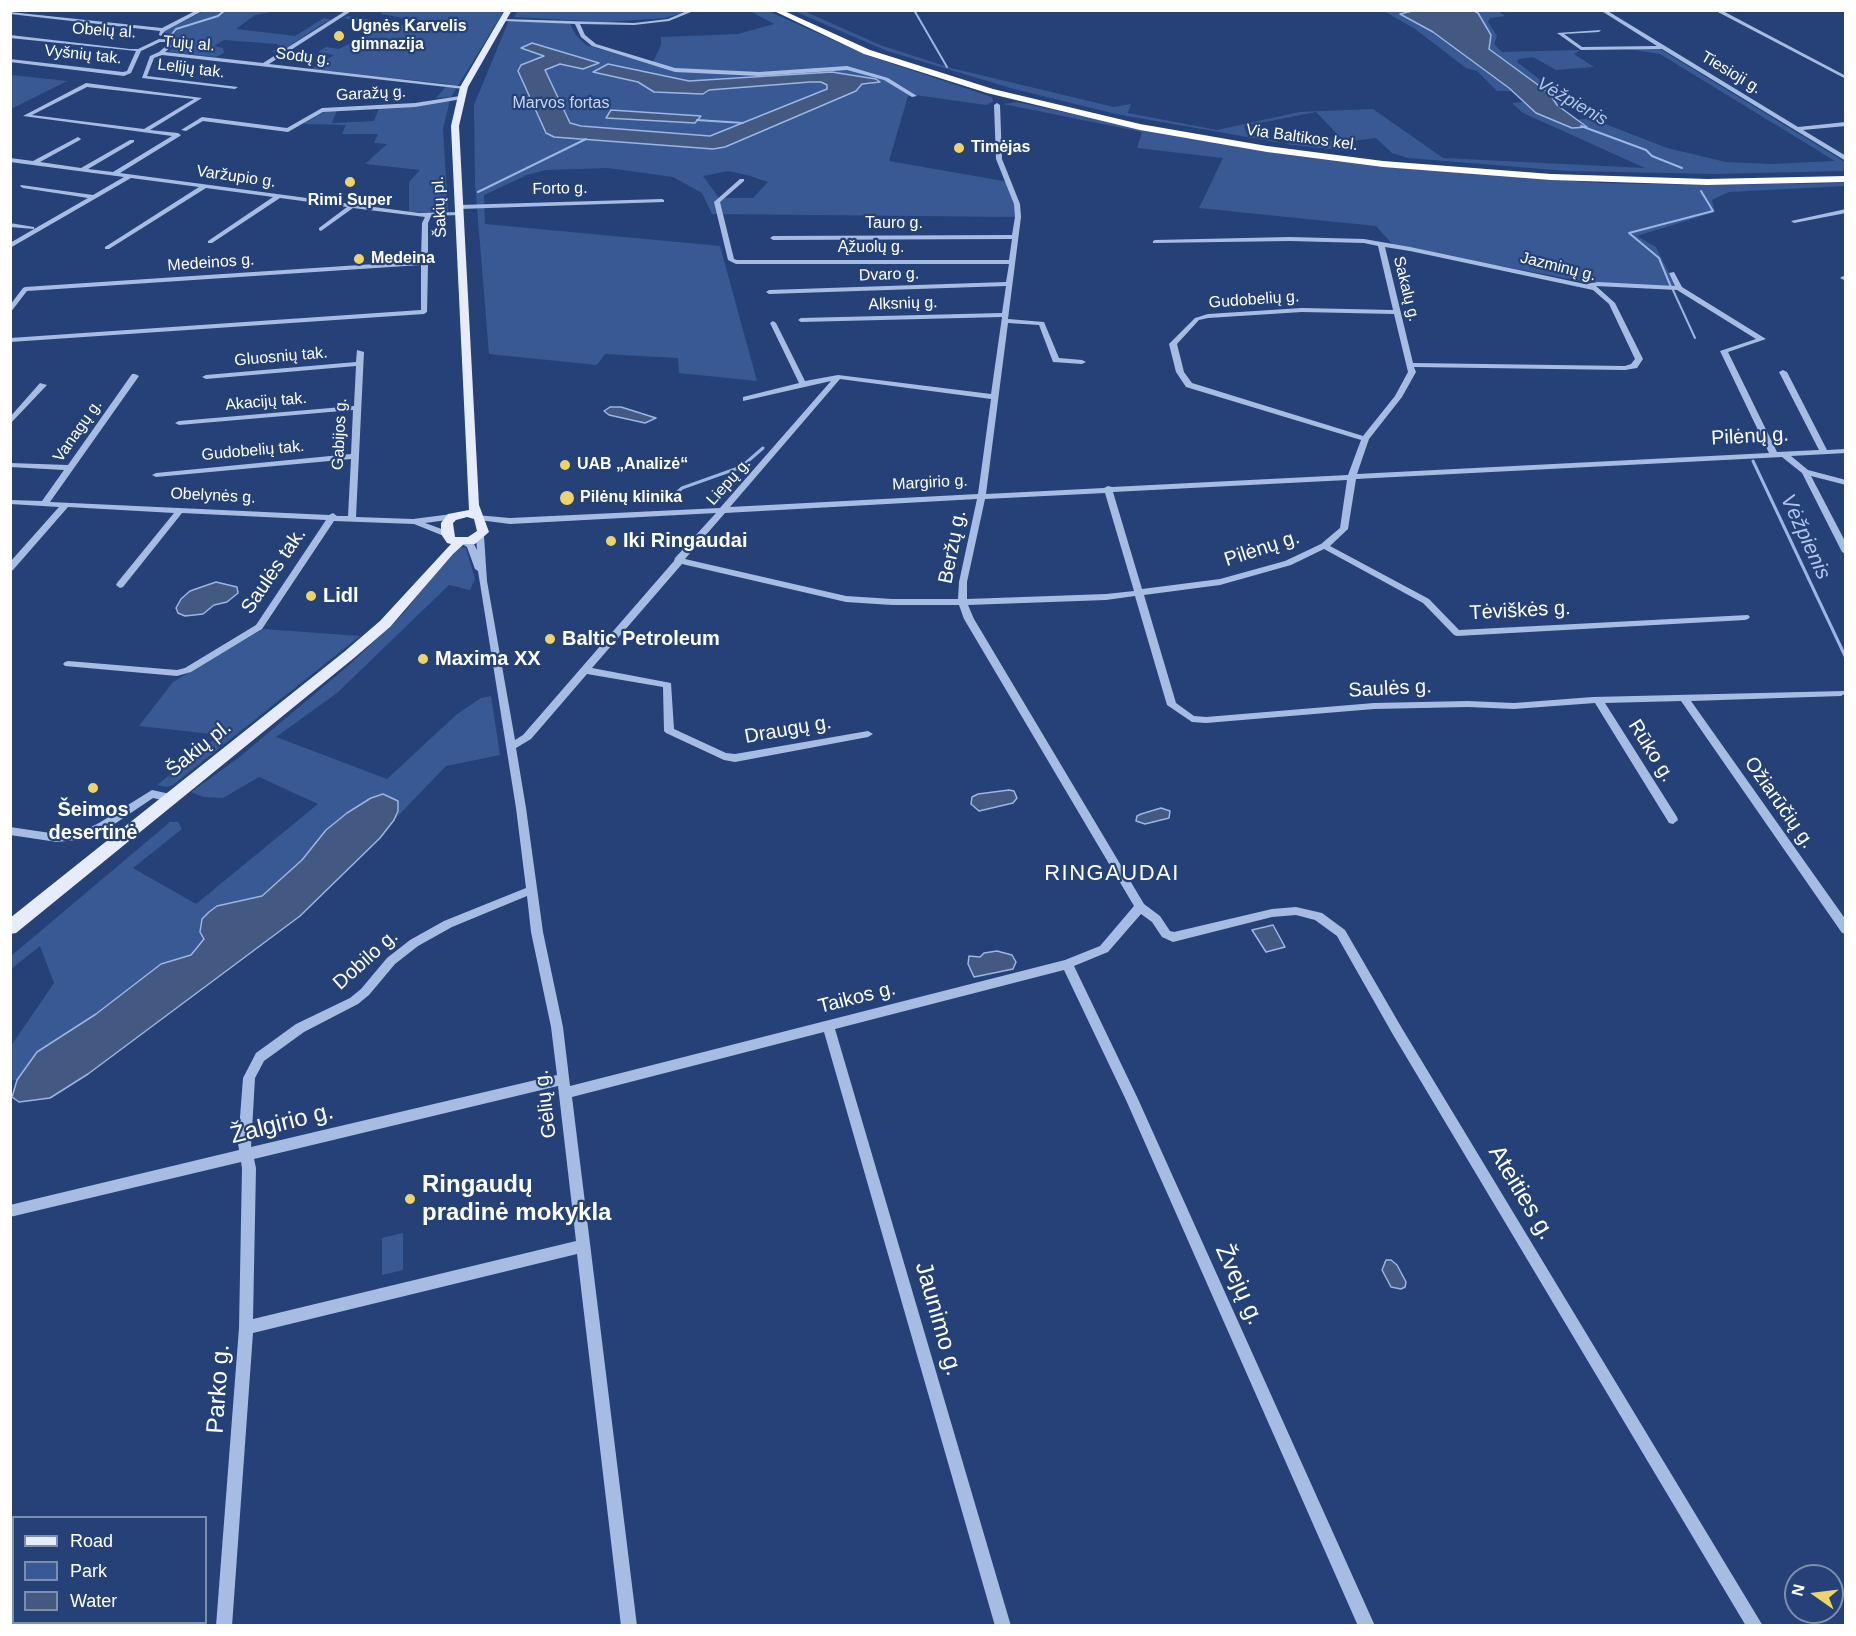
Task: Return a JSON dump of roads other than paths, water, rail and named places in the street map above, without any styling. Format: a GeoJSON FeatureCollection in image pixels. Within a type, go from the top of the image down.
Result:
{"type":"FeatureCollection","features":[{"type":"Feature","properties":{"kind":"highway","name":"Via Baltikos kel."},"geometry":{"type":"LineString","coordinates":[[775,10],[867,52],[990,91],[1028,102],[1140,127],[1234,144],[1427,168],[1551,177],[1663,182],[1845,179]]}},
{"type":"Feature","properties":{"kind":"highway","name":"Via Baltikos kel."},"geometry":{"type":"LineString","coordinates":[[787,10],[843,36],[908,61],[1022,95],[1170,128],[1408,162],[1553,173],[1651,176],[1845,174]]}},
{"type":"Feature","properties":{"kind":"highway"},"geometry":{"type":"LineString","coordinates":[[990,91],[997,99],[998,105],[1010,101],[1028,102]]}},
{"type":"Feature","properties":{"kind":"highway"},"geometry":{"type":"LineString","coordinates":[[1349,155],[1362,152]]}},
{"type":"Feature","properties":{"kind":"highway"},"geometry":{"type":"LineString","coordinates":[[1392,155],[1408,162]]}},
{"type":"Feature","properties":{"kind":"main road","name":"Šakių pl."},"geometry":{"type":"LineString","coordinates":[[482,534],[478,516],[474,510],[455,126],[464,87],[510,10]]}},
{"type":"Feature","properties":{"kind":"main road","name":"Šakių pl."},"geometry":{"type":"LineString","coordinates":[[10,928],[349,655],[409,599],[449,551],[455,539],[447,523],[462,505],[471,450]]}},
{"type":"Feature","properties":{"kind":"main road"},"geometry":{"type":"LineString","coordinates":[[454,516],[478,516]]}},
{"type":"Feature","properties":{"kind":"main road"},"geometry":{"type":"LineString","coordinates":[[455,539],[482,534]]}},
{"type":"Feature","properties":{"kind":"street"},"geometry":{"type":"LineString","coordinates":[[185,10],[200,11]]}},
{"type":"Feature","properties":{"kind":"street"},"geometry":{"type":"LineString","coordinates":[[263,65],[351,10]]}},
{"type":"Feature","properties":{"kind":"street"},"geometry":{"type":"LineString","coordinates":[[504,20],[649,23],[669,20],[693,10]]}},
{"type":"Feature","properties":{"kind":"street","name":"Tiesioji g."},"geometry":{"type":"LineString","coordinates":[[1602,10],[1845,159]]}},
{"type":"Feature","properties":{"kind":"street"},"geometry":{"type":"LineString","coordinates":[[1716,10],[1845,78]]}},
{"type":"Feature","properties":{"kind":"street"},"geometry":{"type":"LineString","coordinates":[[10,13],[163,30],[200,11]]}},
{"type":"Feature","properties":{"kind":"street"},"geometry":{"type":"LineString","coordinates":[[577,23],[583,36],[594,45],[675,70],[759,74],[847,68],[886,79],[914,96]]}},
{"type":"Feature","properties":{"kind":"street"},"geometry":{"type":"LineString","coordinates":[[159,40],[163,30]]}},
{"type":"Feature","properties":{"kind":"street"},"geometry":{"type":"LineString","coordinates":[[1599,31],[1559,33],[1581,49],[1662,47]]}},
{"type":"Feature","properties":{"kind":"street","name":"Obelų al."},"geometry":{"type":"LineString","coordinates":[[10,36],[139,50],[159,40],[175,41],[161,53]]}},
{"type":"Feature","properties":{"kind":"street","name":"Vyšnių tak."},"geometry":{"type":"LineString","coordinates":[[10,60],[124,74],[129,72],[139,50]]}},
{"type":"Feature","properties":{"kind":"street","name":"Tujų al."},"geometry":{"type":"LineString","coordinates":[[144,77],[152,57],[161,53],[246,63]]}},
{"type":"Feature","properties":{"kind":"street","name":"Sodų g."},"geometry":{"type":"LineString","coordinates":[[246,63],[464,87]]}},
{"type":"Feature","properties":{"kind":"street","name":"Lelijų tak."},"geometry":{"type":"LineString","coordinates":[[144,77],[235,87]]}},
{"type":"Feature","properties":{"kind":"street"},"geometry":{"type":"LineString","coordinates":[[114,174],[178,135],[26,116],[86,85],[200,98],[144,130]]}},
{"type":"Feature","properties":{"kind":"street","name":"Garažų g."},"geometry":{"type":"LineString","coordinates":[[184,130],[202,119],[288,129],[322,110],[415,105],[460,98]]}},
{"type":"Feature","properties":{"kind":"street","name":"Beržų g."},"geometry":{"type":"LineString","coordinates":[[998,105],[999,159],[1017,211],[1010,284],[982,495],[967,561],[962,602],[986,648],[1140,907],[1156,919],[1166,934],[1173,937]]}},
{"type":"Feature","properties":{"kind":"street"},"geometry":{"type":"LineString","coordinates":[[1797,129],[1845,124]]}},
{"type":"Feature","properties":{"kind":"street"},"geometry":{"type":"LineString","coordinates":[[34,163],[78,139]]}},
{"type":"Feature","properties":{"kind":"street"},"geometry":{"type":"LineString","coordinates":[[82,170],[132,141]]}},
{"type":"Feature","properties":{"kind":"street","name":"Varžupio g."},"geometry":{"type":"LineString","coordinates":[[11,160],[429,215],[459,210]]}},
{"type":"Feature","properties":{"kind":"street"},"geometry":{"type":"LineString","coordinates":[[10,241],[126,176]]}},
{"type":"Feature","properties":{"kind":"street","name":"Ąžuolų g."},"geometry":{"type":"LineString","coordinates":[[742,180],[717,202],[731,260],[743,262],[1011,262]]}},
{"type":"Feature","properties":{"kind":"street"},"geometry":{"type":"LineString","coordinates":[[23,186],[91,196]]}},
{"type":"Feature","properties":{"kind":"street"},"geometry":{"type":"LineString","coordinates":[[106,248],[205,186]]}},
{"type":"Feature","properties":{"kind":"street"},"geometry":{"type":"LineString","coordinates":[[10,246],[91,196]]}},
{"type":"Feature","properties":{"kind":"street"},"geometry":{"type":"LineString","coordinates":[[210,242],[279,196]]}},
{"type":"Feature","properties":{"kind":"street","name":"Forto g."},"geometry":{"type":"LineString","coordinates":[[459,210],[662,201]]}},
{"type":"Feature","properties":{"kind":"street"},"geometry":{"type":"LineString","coordinates":[[321,229],[352,206]]}},
{"type":"Feature","properties":{"kind":"street"},"geometry":{"type":"LineString","coordinates":[[1794,221],[1845,211]]}},
{"type":"Feature","properties":{"kind":"street"},"geometry":{"type":"LineString","coordinates":[[10,340],[424,312],[425,223],[429,215]]}},
{"type":"Feature","properties":{"kind":"street"},"geometry":{"type":"LineString","coordinates":[[10,225],[32,228]]}},
{"type":"Feature","properties":{"kind":"street","name":"Tauro g."},"geometry":{"type":"LineString","coordinates":[[774,238],[1014,237]]}},
{"type":"Feature","properties":{"kind":"street","name":"Sakalų g."},"geometry":{"type":"LineString","coordinates":[[1155,242],[1300,239],[1364,241],[1381,245],[1411,365]]}},
{"type":"Feature","properties":{"kind":"street","name":"Jazminų g."},"geometry":{"type":"LineString","coordinates":[[1381,245],[1587,286],[1601,292],[1612,303],[1639,359],[1634,366],[1411,365]]}},
{"type":"Feature","properties":{"kind":"street","name":"Medeinos g."},"geometry":{"type":"LineString","coordinates":[[10,311],[25,289],[426,263]]}},
{"type":"Feature","properties":{"kind":"street"},"geometry":{"type":"LineString","coordinates":[[1672,273],[1679,288]]}},
{"type":"Feature","properties":{"kind":"street","name":"Dvaro g."},"geometry":{"type":"LineString","coordinates":[[769,292],[1010,284]]}},
{"type":"Feature","properties":{"kind":"street"},"geometry":{"type":"LineString","coordinates":[[1587,286],[1598,284],[1679,288],[1758,335],[1762,339],[1724,351],[1774,454]]}},
{"type":"Feature","properties":{"kind":"street","name":"Gudobelių g."},"geometry":{"type":"LineString","coordinates":[[1365,439],[1189,385],[1180,372],[1173,344],[1197,319],[1208,316],[1302,310],[1397,312]]}},
{"type":"Feature","properties":{"kind":"street","name":"Alksnių g."},"geometry":{"type":"LineString","coordinates":[[801,320],[1005,318],[1042,323],[1056,360],[1082,362]]}},
{"type":"Feature","properties":{"kind":"street"},"geometry":{"type":"LineString","coordinates":[[773,323],[803,384]]}},
{"type":"Feature","properties":{"kind":"street","name":"Gabijos g."},"geometry":{"type":"LineString","coordinates":[[352,518],[360,352]]}},
{"type":"Feature","properties":{"kind":"street","name":"Gluosnių tak."},"geometry":{"type":"LineString","coordinates":[[206,377],[359,364]]}},
{"type":"Feature","properties":{"kind":"street"},"geometry":{"type":"LineString","coordinates":[[1352,476],[1365,439],[1409,381],[1411,365]]}},
{"type":"Feature","properties":{"kind":"street"},"geometry":{"type":"LineString","coordinates":[[1782,372],[1824,452]]}},
{"type":"Feature","properties":{"kind":"street","name":"Vanagų g."},"geometry":{"type":"LineString","coordinates":[[45,503],[135,376]]}},
{"type":"Feature","properties":{"kind":"street"},"geometry":{"type":"LineString","coordinates":[[746,399],[838,377],[994,397]]}},
{"type":"Feature","properties":{"kind":"street","name":"Liepų g."},"geometry":{"type":"LineString","coordinates":[[510,747],[527,737],[838,377]]}},
{"type":"Feature","properties":{"kind":"street"},"geometry":{"type":"LineString","coordinates":[[10,422],[43,386]]}},
{"type":"Feature","properties":{"kind":"street","name":"Akacijų tak."},"geometry":{"type":"LineString","coordinates":[[179,423],[356,408]]}},
{"type":"Feature","properties":{"kind":"street","name":"Pilėnų g."},"geometry":{"type":"LineString","coordinates":[[678,560],[846,599],[892,602],[962,602],[1106,597],[1180,589],[1254,574],[1288,563],[1324,546],[1344,529],[1352,476],[1845,451]]}},
{"type":"Feature","properties":{"kind":"street"},"geometry":{"type":"LineString","coordinates":[[1784,454],[1805,472],[1845,552]]}},
{"type":"Feature","properties":{"kind":"street","name":"Gudobelių tak."},"geometry":{"type":"LineString","coordinates":[[156,475],[354,456]]}},
{"type":"Feature","properties":{"kind":"street"},"geometry":{"type":"LineString","coordinates":[[10,465],[70,468]]}},
{"type":"Feature","properties":{"kind":"street"},"geometry":{"type":"LineString","coordinates":[[1805,472],[1845,483]]}},
{"type":"Feature","properties":{"kind":"street","name":"Margirio g."},"geometry":{"type":"LineString","coordinates":[[478,516],[510,521],[1352,476]]}},
{"type":"Feature","properties":{"kind":"street","name":"Saulės g."},"geometry":{"type":"LineString","coordinates":[[1108,489],[1172,705],[1192,718],[1206,720],[1374,706],[1468,704],[1514,706],[1599,700],[1841,693]]}},
{"type":"Feature","properties":{"kind":"street","name":"Obelynės g."},"geometry":{"type":"LineString","coordinates":[[10,502],[333,516],[414,522],[454,516]]}},
{"type":"Feature","properties":{"kind":"street"},"geometry":{"type":"LineString","coordinates":[[10,568],[66,504]]}},
{"type":"Feature","properties":{"kind":"street"},"geometry":{"type":"LineString","coordinates":[[120,585],[180,510]]}},
{"type":"Feature","properties":{"kind":"street","name":"Saulės tak."},"geometry":{"type":"LineString","coordinates":[[68,664],[177,673],[188,669],[259,627],[333,516]]}},
{"type":"Feature","properties":{"kind":"street","name":"Margirio g."},"geometry":{"type":"LineString","coordinates":[[482,534],[510,521]]}},
{"type":"Feature","properties":{"kind":"street","name":"Obelynės g."},"geometry":{"type":"LineString","coordinates":[[414,522],[455,539]]}},
{"type":"Feature","properties":{"kind":"street","name":"Gėlių g."},"geometry":{"type":"LineString","coordinates":[[482,534],[483,581],[564,1086],[629,1626]]}},
{"type":"Feature","properties":{"kind":"street","name":"Gėlių g."},"geometry":{"type":"LineString","coordinates":[[455,539],[472,550],[483,581]]}},
{"type":"Feature","properties":{"kind":"street","name":"Tėviškės g."},"geometry":{"type":"LineString","coordinates":[[1324,546],[1426,601],[1457,633],[1745,617]]}},
{"type":"Feature","properties":{"kind":"street","name":"Draugų g."},"geometry":{"type":"LineString","coordinates":[[584,670],[668,685],[669,731],[724,756],[735,758],[868,734]]}},
{"type":"Feature","properties":{"kind":"street","name":"Ožiarūčių g."},"geometry":{"type":"LineString","coordinates":[[1683,697],[1845,930]]}},
{"type":"Feature","properties":{"kind":"street","name":"Rūko g."},"geometry":{"type":"LineString","coordinates":[[1599,700],[1673,820]]}},
{"type":"Feature","properties":{"kind":"street"},"geometry":{"type":"LineString","coordinates":[[10,831],[73,838],[92,833],[152,794],[171,798]]}},
{"type":"Feature","properties":{"kind":"street","name":"Dobilo g."},"geometry":{"type":"LineString","coordinates":[[246,1155],[244,1143],[246,1099],[249,1078],[260,1057],[300,1028],[354,1001],[365,992],[391,961],[414,942],[448,924],[531,890]]}},
{"type":"Feature","properties":{"kind":"street","name":"Taikos g."},"geometry":{"type":"LineString","coordinates":[[564,1086],[828,1026],[1067,964],[1104,949],[1140,907]]}},
{"type":"Feature","properties":{"kind":"street","name":"Ateities g."},"geometry":{"type":"LineString","coordinates":[[1173,937],[1272,913],[1296,911],[1318,916],[1341,933],[1396,1029],[1755,1626]]}},
{"type":"Feature","properties":{"kind":"street","name":"Žvejų g."},"geometry":{"type":"LineString","coordinates":[[1067,964],[1132,1099],[1367,1626]]}},
{"type":"Feature","properties":{"kind":"street","name":"Jaunimo g."},"geometry":{"type":"LineString","coordinates":[[828,1026],[1003,1626]]}},
{"type":"Feature","properties":{"kind":"street","name":"Žalgirio g."},"geometry":{"type":"LineString","coordinates":[[10,1211],[246,1155],[564,1086]]}},
{"type":"Feature","properties":{"kind":"street","name":"Parko g."},"geometry":{"type":"LineString","coordinates":[[224,1626],[246,1328],[249,1168],[246,1155]]}},
{"type":"Feature","properties":{"kind":"street"},"geometry":{"type":"LineString","coordinates":[[246,1328],[583,1246]]}},
{"type":"Feature","properties":{"kind":"water"},"geometry":{"type":"Polygon","coordinates":[[[1472,10],[1478,13],[1491,35],[1489,49],[1549,93],[1557,105],[1587,127],[1572,128],[1536,113],[1509,88],[1433,32],[1400,14],[1412,11],[1472,10]]]}},
{"type":"Feature","properties":{"kind":"water"},"geometry":{"type":"Polygon","coordinates":[[[532,43],[599,63],[583,69],[560,64],[545,70],[570,123],[581,126],[710,136],[827,89],[827,85],[821,82],[810,82],[709,90],[703,94],[654,92],[638,82],[593,72],[608,64],[689,81],[832,72],[876,79],[880,82],[862,84],[856,91],[725,147],[713,149],[554,137],[546,133],[518,71],[521,65],[544,56],[521,48],[532,43]]]}},
{"type":"Feature","properties":{"kind":"water"},"geometry":{"type":"Polygon","coordinates":[[[611,110],[701,116],[695,123],[606,118],[611,110]]]}},
{"type":"Feature","properties":{"kind":"water"},"geometry":{"type":"Polygon","coordinates":[[[610,407],[621,407],[656,418],[645,423],[609,415],[604,411],[610,407]]]}},
{"type":"Feature","properties":{"kind":"water"},"geometry":{"type":"Polygon","coordinates":[[[216,582],[237,587],[238,593],[227,602],[214,605],[203,614],[185,616],[178,613],[176,608],[181,599],[190,591],[216,582]]]}},
{"type":"Feature","properties":{"kind":"water"},"geometry":{"type":"Polygon","coordinates":[[[1014,791],[1017,798],[1013,803],[979,811],[971,804],[972,797],[978,794],[1014,791]]]}},
{"type":"Feature","properties":{"kind":"water"},"geometry":{"type":"Polygon","coordinates":[[[383,794],[398,801],[398,811],[394,820],[380,838],[300,916],[88,1074],[50,1098],[19,1102],[12,1097],[17,1080],[37,1052],[96,1014],[161,964],[191,955],[204,939],[200,932],[202,919],[209,912],[217,906],[262,896],[302,860],[326,830],[347,813],[371,798],[383,794]]]}},
{"type":"Feature","properties":{"kind":"water"},"geometry":{"type":"Polygon","coordinates":[[[1161,808],[1170,811],[1169,818],[1145,824],[1136,821],[1137,816],[1161,808]]]}},
{"type":"Feature","properties":{"kind":"water"},"geometry":{"type":"Polygon","coordinates":[[[1273,925],[1285,947],[1266,952],[1252,930],[1273,925]]]}},
{"type":"Feature","properties":{"kind":"water"},"geometry":{"type":"Polygon","coordinates":[[[997,951],[1012,955],[1016,962],[1013,969],[974,977],[968,964],[969,956],[980,957],[984,953],[997,951]]]}},
{"type":"Feature","properties":{"kind":"water"},"geometry":{"type":"Polygon","coordinates":[[[1386,1260],[1391,1260],[1397,1265],[1406,1282],[1405,1287],[1401,1289],[1391,1287],[1382,1270],[1386,1260]]]}},
{"type":"Feature","properties":{"kind":"waterway"},"geometry":{"type":"LineString","coordinates":[[168,39],[176,29],[218,16],[225,10]]}},
{"type":"Feature","properties":{"kind":"waterway"},"geometry":{"type":"LineString","coordinates":[[914,10],[947,67]]}},
{"type":"Feature","properties":{"kind":"waterway"},"geometry":{"type":"LineString","coordinates":[[697,120],[743,123]]}},
{"type":"Feature","properties":{"kind":"waterway","name":"Vėžpienis"},"geometry":{"type":"LineString","coordinates":[[1581,126],[1646,150],[1652,156],[1682,168]]}},
{"type":"Feature","properties":{"kind":"waterway"},"geometry":{"type":"LineString","coordinates":[[478,192],[586,139]]}},
{"type":"Feature","properties":{"kind":"waterway","name":"Vėžpienis"},"geometry":{"type":"LineString","coordinates":[[1671,287],[1659,258],[1629,233],[1713,211],[1701,191]]}},
{"type":"Feature","properties":{"kind":"waterway","name":"Vėžpienis"},"geometry":{"type":"LineString","coordinates":[[1673,290],[1695,338]]}},
{"type":"Feature","properties":{"kind":"waterway"},"geometry":{"type":"LineString","coordinates":[[666,502],[682,488],[741,467],[763,448]]}},
{"type":"Feature","properties":{"kind":"waterway","name":"Vėžpienis"},"geometry":{"type":"LineString","coordinates":[[1753,461],[1846,658]]}},
{"type":"Feature","properties":{"kind":"place","name":"Ugnės Karvelis gimnazija"},"geometry":{"type":"Point","coordinates":[339,36]}},
{"type":"Feature","properties":{"kind":"place","name":"Timėjas"},"geometry":{"type":"Point","coordinates":[959,148]}},
{"type":"Feature","properties":{"kind":"place","name":"Rimi Super"},"geometry":{"type":"Point","coordinates":[350,182]}},
{"type":"Feature","properties":{"kind":"place","name":"Medeina"},"geometry":{"type":"Point","coordinates":[359,259]}},
{"type":"Feature","properties":{"kind":"place","name":"UAB „Analizė“"},"geometry":{"type":"Point","coordinates":[565,465]}},
{"type":"Feature","properties":{"kind":"place","name":"Pilėnų klinika"},"geometry":{"type":"Point","coordinates":[567,498]}},
{"type":"Feature","properties":{"kind":"place","name":"Iki Ringaudai"},"geometry":{"type":"Point","coordinates":[611,541]}},
{"type":"Feature","properties":{"kind":"place","name":"Lidl"},"geometry":{"type":"Point","coordinates":[311,596]}},
{"type":"Feature","properties":{"kind":"place","name":"Baltic Petroleum"},"geometry":{"type":"Point","coordinates":[550,639]}},
{"type":"Feature","properties":{"kind":"place","name":"Maxima XX"},"geometry":{"type":"Point","coordinates":[423,659]}},
{"type":"Feature","properties":{"kind":"place","name":"Šeimos desertinė"},"geometry":{"type":"Point","coordinates":[93,788]}},
{"type":"Feature","properties":{"kind":"place","name":"Ringaudų pradinė mokykla"},"geometry":{"type":"Point","coordinates":[410,1199]}},
{"type":"Feature","properties":{"kind":"district","name":"RINGAUDAI"},"geometry":{"type":"Point","coordinates":[1112,874]}},
{"type":"Feature","properties":{"kind":"park label","name":"Marvos fortas"},"geometry":{"type":"Point","coordinates":[561,104]}}]}
